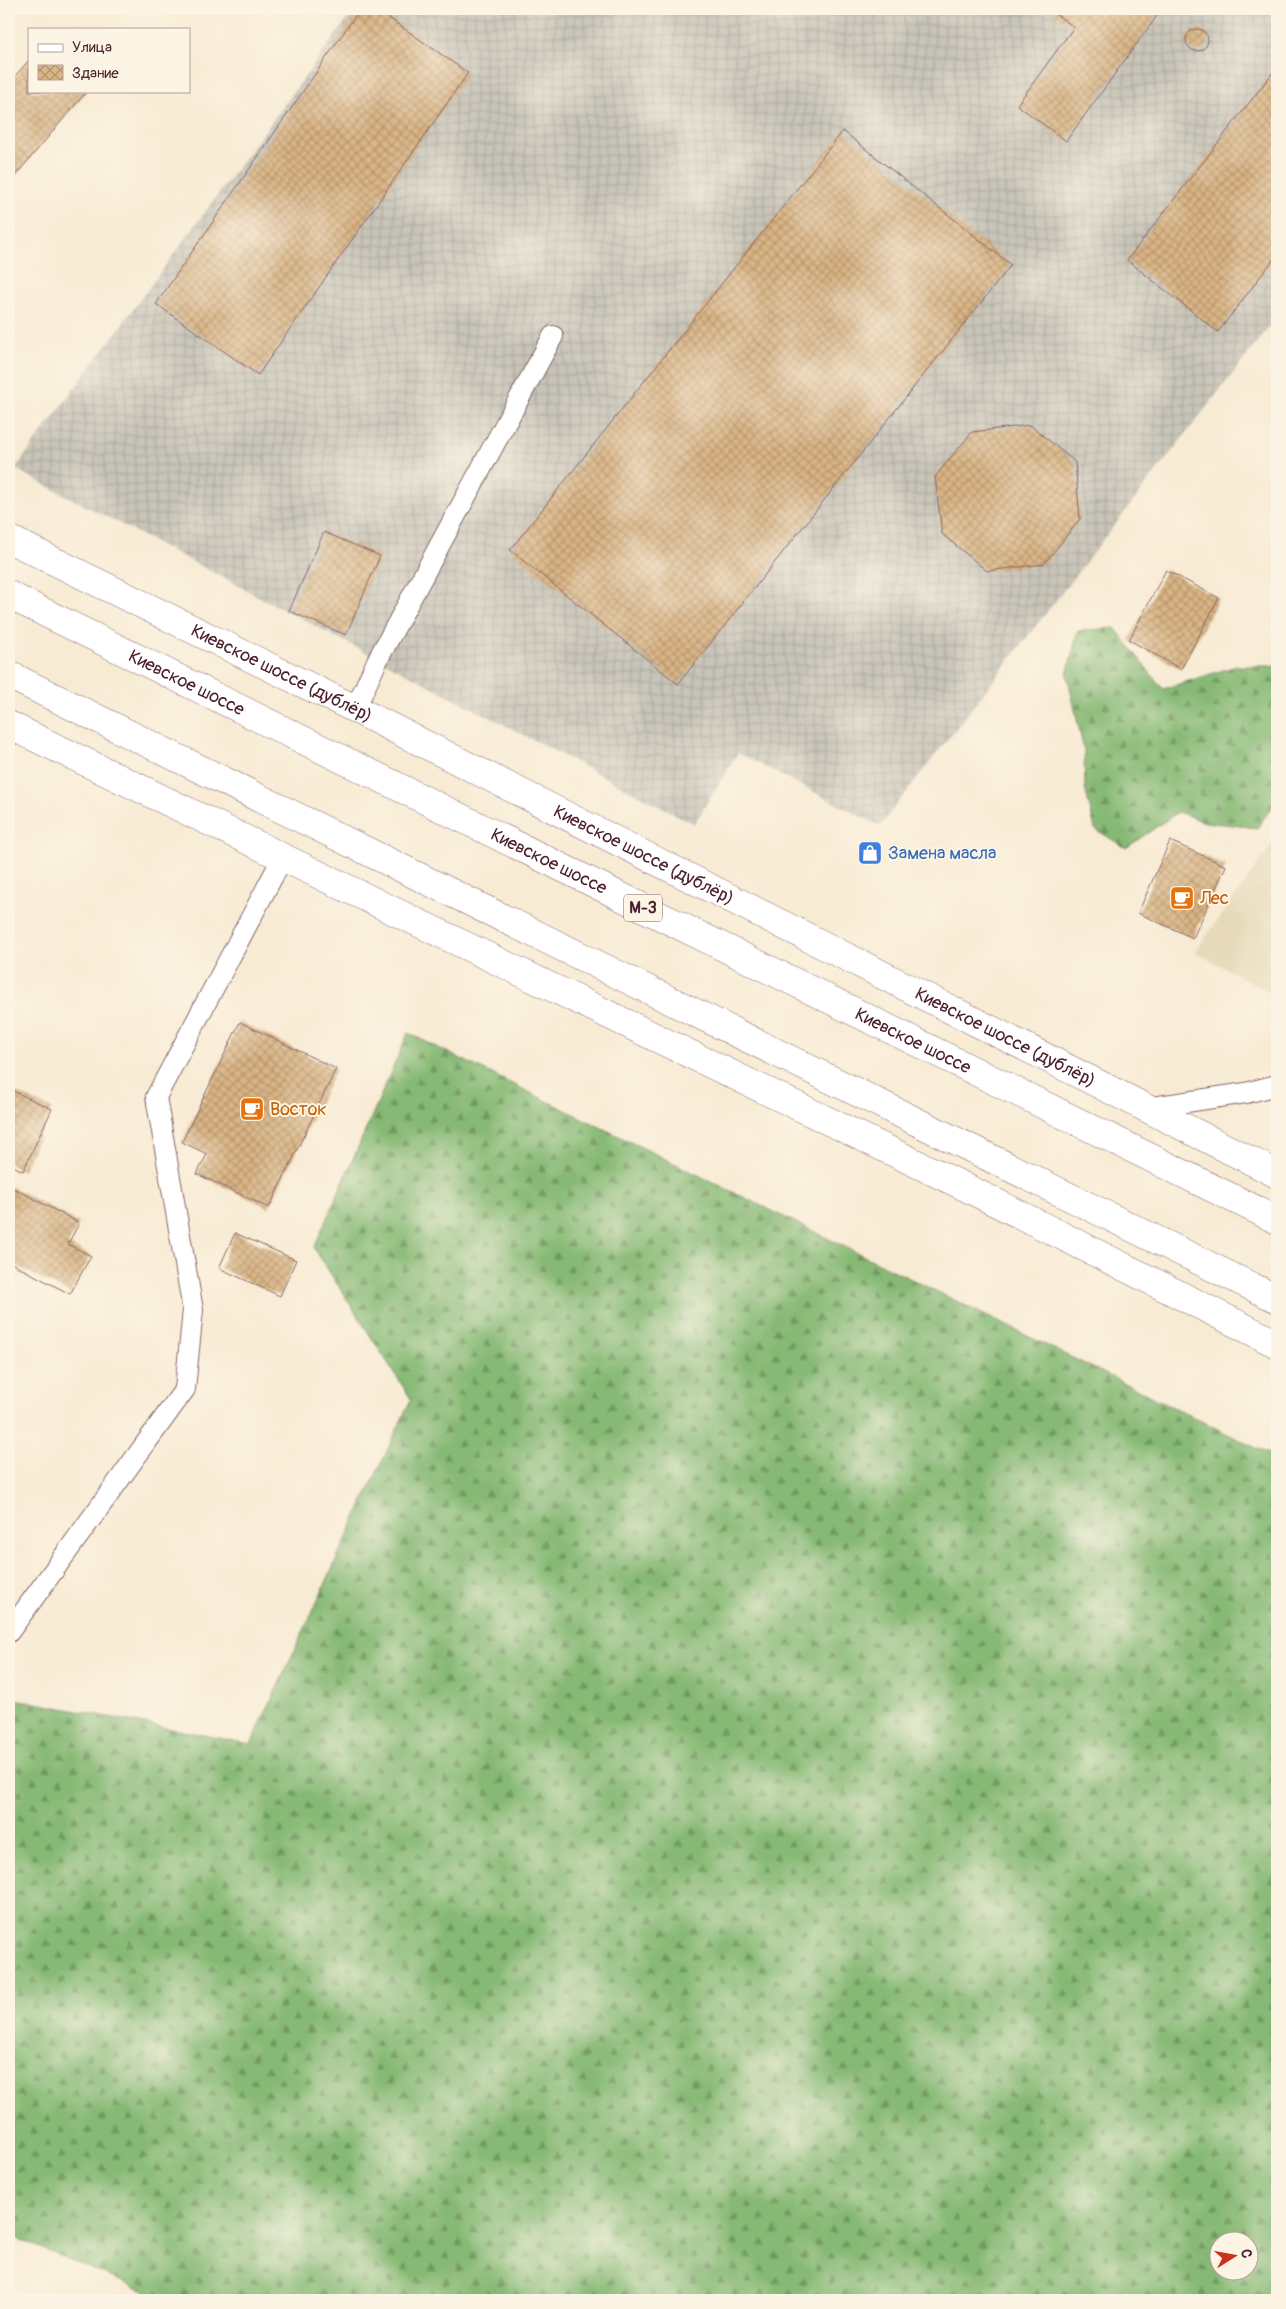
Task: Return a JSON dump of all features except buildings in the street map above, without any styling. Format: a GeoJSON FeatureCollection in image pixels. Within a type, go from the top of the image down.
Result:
{"type":"FeatureCollection","features":[{"type":"Feature","properties":{"kind":"main road","name":"Киевское шоссе (дублёр)"},"geometry":{"type":"LineString","coordinates":[[9,540],[355,710],[1277,1174]]}},
{"type":"Feature","properties":{"kind":"main road","name":"Киевское шоссе"},"geometry":{"type":"LineString","coordinates":[[9,595],[1277,1220]]}},
{"type":"Feature","properties":{"kind":"main road"},"geometry":{"type":"LineString","coordinates":[[9,675],[1277,1299]]}},
{"type":"Feature","properties":{"kind":"main road"},"geometry":{"type":"LineString","coordinates":[[9,725],[965,1187],[1277,1344]]}},
{"type":"Feature","properties":{"kind":"lane"},"geometry":{"type":"LineString","coordinates":[[355,710],[378,659],[554,336]]}},
{"type":"Feature","properties":{"kind":"lane"},"geometry":{"type":"LineString","coordinates":[[9,1632],[185,1389],[193,1310],[156,1097],[283,858]]}},
{"type":"Feature","properties":{"kind":"lane"},"geometry":{"type":"LineString","coordinates":[[1146,1108],[1246,1093],[1277,1085]]}},
{"type":"Feature","properties":{"kind":"shaded area"},"geometry":{"type":"Polygon","coordinates":[[[355,9],[1277,9],[1277,317],[880,826],[738,753],[694,824],[15,469],[355,9]]]}},
{"type":"Feature","properties":{"kind":"shaded area"},"geometry":{"type":"Polygon","coordinates":[[[1277,838],[1277,996],[1195,952],[1277,838]]]}},
{"type":"Feature","properties":{"kind":"green space"},"geometry":{"type":"Polygon","coordinates":[[[1115,628],[1163,689],[1236,666],[1277,666],[1277,800],[1257,828],[1205,822],[1178,812],[1126,848],[1095,829],[1085,788],[1084,751],[1067,674],[1078,631],[1115,628]]]}},
{"type":"Feature","properties":{"kind":"green space"},"geometry":{"type":"Polygon","coordinates":[[[408,1033],[1277,1458],[1277,2300],[166,2300],[9,2235],[9,1698],[251,1744],[411,1399],[314,1248],[408,1033]]]}},
{"type":"Feature","properties":{"kind":"place","name":"Замена масла"},"geometry":{"type":"Point","coordinates":[870,853]}},
{"type":"Feature","properties":{"kind":"place","name":"Лес"},"geometry":{"type":"Point","coordinates":[1182,898]}},
{"type":"Feature","properties":{"kind":"place","name":"Восток"},"geometry":{"type":"Point","coordinates":[252,1109]}}]}
